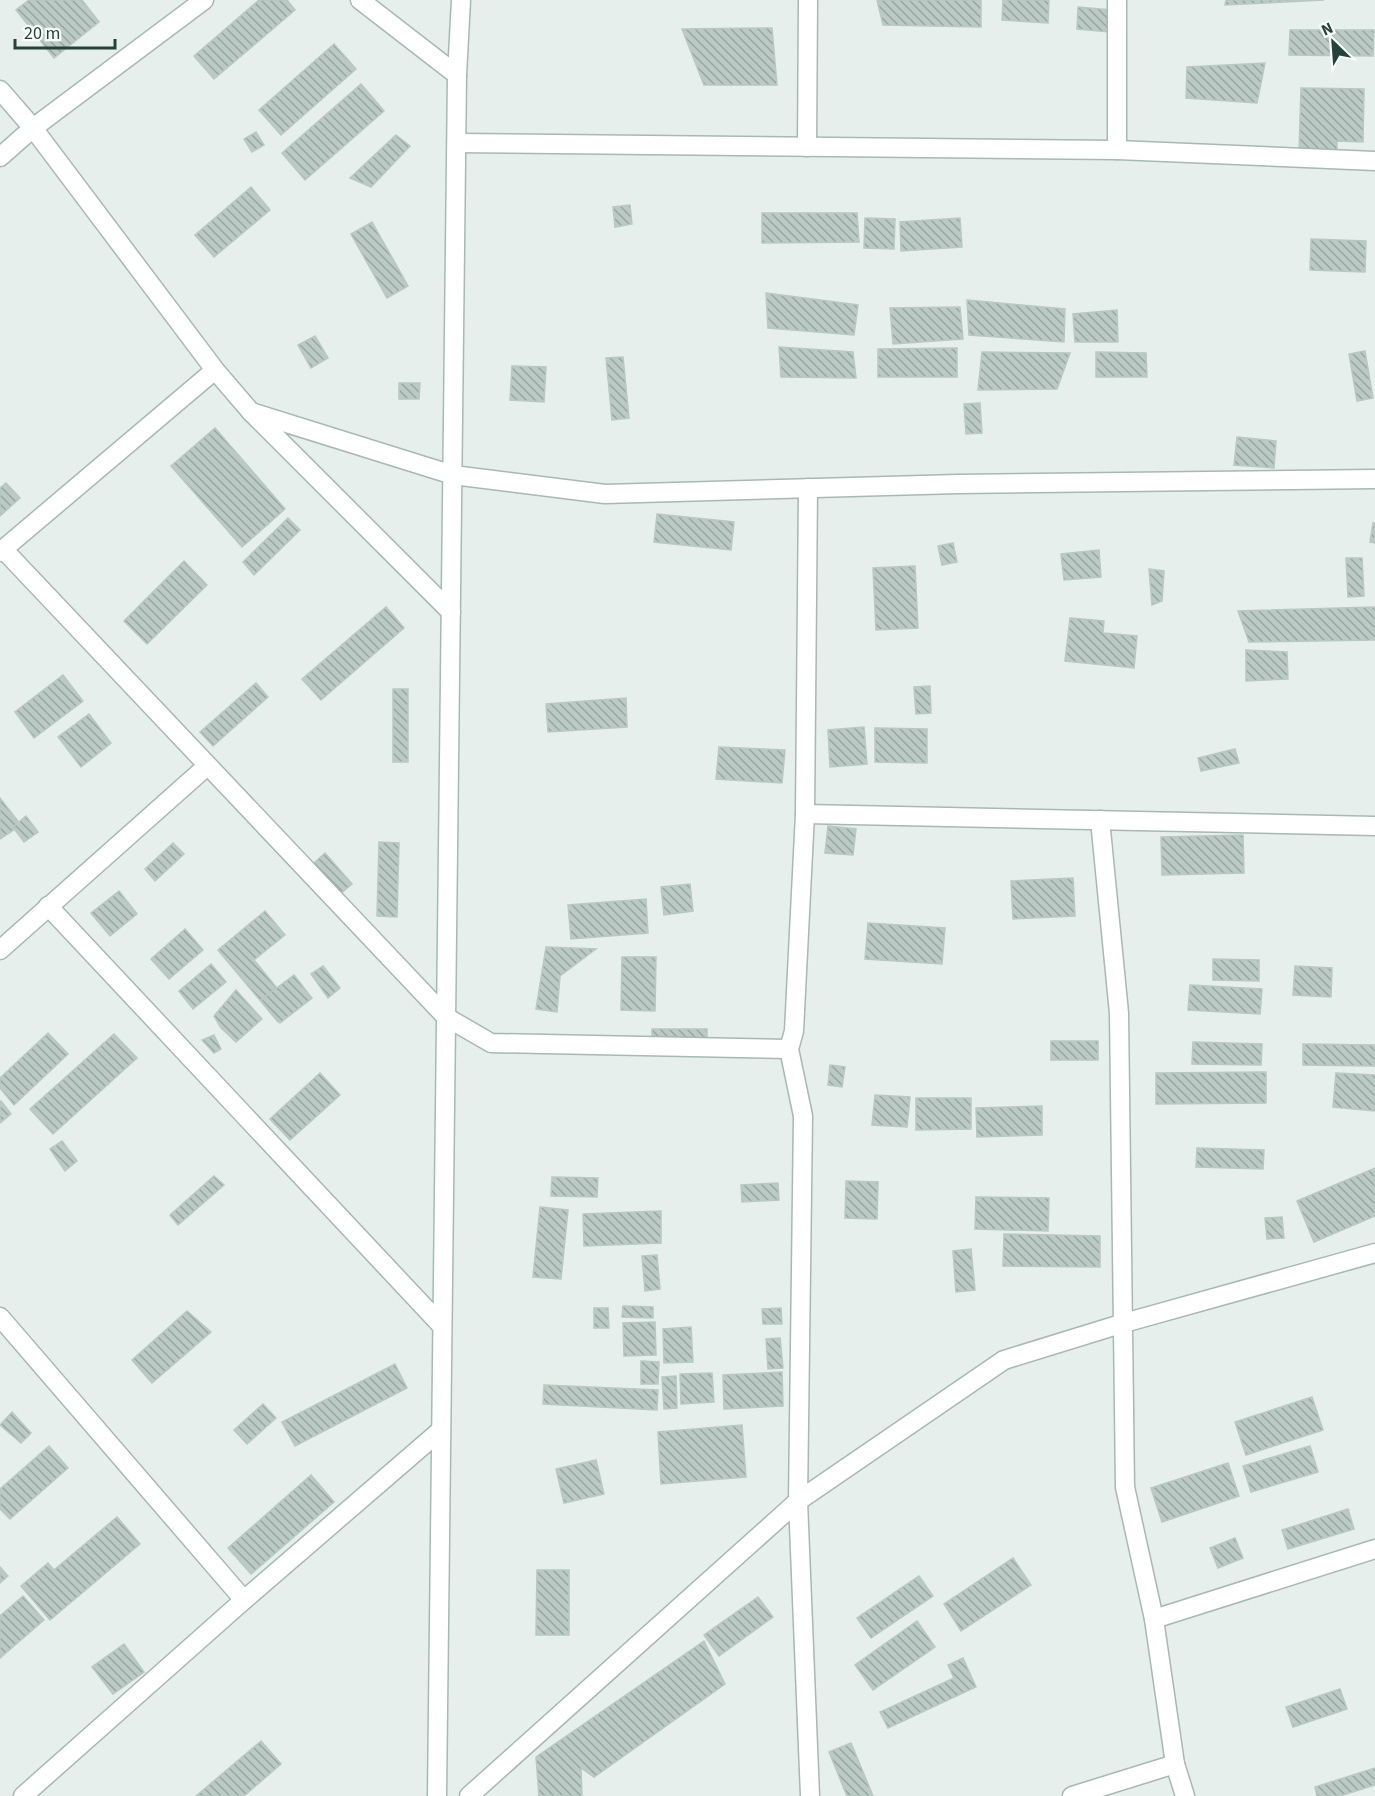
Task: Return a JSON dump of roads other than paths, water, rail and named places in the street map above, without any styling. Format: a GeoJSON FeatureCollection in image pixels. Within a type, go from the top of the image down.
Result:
{"type":"FeatureCollection","features":[{"type":"Feature","properties":{"kind":"street"},"geometry":{"type":"LineString","coordinates":[[0,157],[33,128],[204,0]]}},
{"type":"Feature","properties":{"kind":"street"},"geometry":{"type":"LineString","coordinates":[[360,0],[458,75]]}},
{"type":"Feature","properties":{"kind":"street"},"geometry":{"type":"LineString","coordinates":[[437,1796],[457,143],[461,0]]}},
{"type":"Feature","properties":{"kind":"street"},"geometry":{"type":"LineString","coordinates":[[807,147],[808,0]]}},
{"type":"Feature","properties":{"kind":"street"},"geometry":{"type":"LineString","coordinates":[[1117,0],[1117,150]]}},
{"type":"Feature","properties":{"kind":"street"},"geometry":{"type":"LineString","coordinates":[[0,90],[33,128],[215,370],[251,412],[451,612]]}},
{"type":"Feature","properties":{"kind":"street"},"geometry":{"type":"LineString","coordinates":[[457,143],[1117,150],[1375,161]]}},
{"type":"Feature","properties":{"kind":"street"},"geometry":{"type":"LineString","coordinates":[[215,370],[1,551],[446,1017],[491,1043],[789,1049]]}},
{"type":"Feature","properties":{"kind":"street"},"geometry":{"type":"LineString","coordinates":[[251,412],[453,475],[605,494],[958,484],[1375,479]]}},
{"type":"Feature","properties":{"kind":"street"},"geometry":{"type":"LineString","coordinates":[[808,488],[805,814],[794,1031],[789,1049],[802,1116],[798,1501],[810,1796]]}},
{"type":"Feature","properties":{"kind":"street"},"geometry":{"type":"LineString","coordinates":[[0,950],[207,766]]}},
{"type":"Feature","properties":{"kind":"street"},"geometry":{"type":"LineString","coordinates":[[805,814],[1375,826]]}},
{"type":"Feature","properties":{"kind":"street"},"geometry":{"type":"LineString","coordinates":[[1100,820],[1119,1013],[1125,1488],[1154,1619],[1175,1764],[1185,1796]]}},
{"type":"Feature","properties":{"kind":"street"},"geometry":{"type":"LineString","coordinates":[[48,906],[442,1326]]}},
{"type":"Feature","properties":{"kind":"street"},"geometry":{"type":"LineString","coordinates":[[469,1796],[798,1501],[1004,1360],[1124,1323],[1375,1253]]}},
{"type":"Feature","properties":{"kind":"street"},"geometry":{"type":"LineString","coordinates":[[0,1317],[244,1600]]}},
{"type":"Feature","properties":{"kind":"street"},"geometry":{"type":"LineString","coordinates":[[23,1796],[244,1600],[441,1430]]}},
{"type":"Feature","properties":{"kind":"street"},"geometry":{"type":"LineString","coordinates":[[1154,1619],[1375,1549]]}},
{"type":"Feature","properties":{"kind":"street"},"geometry":{"type":"LineString","coordinates":[[1072,1796],[1175,1764]]}}]}
